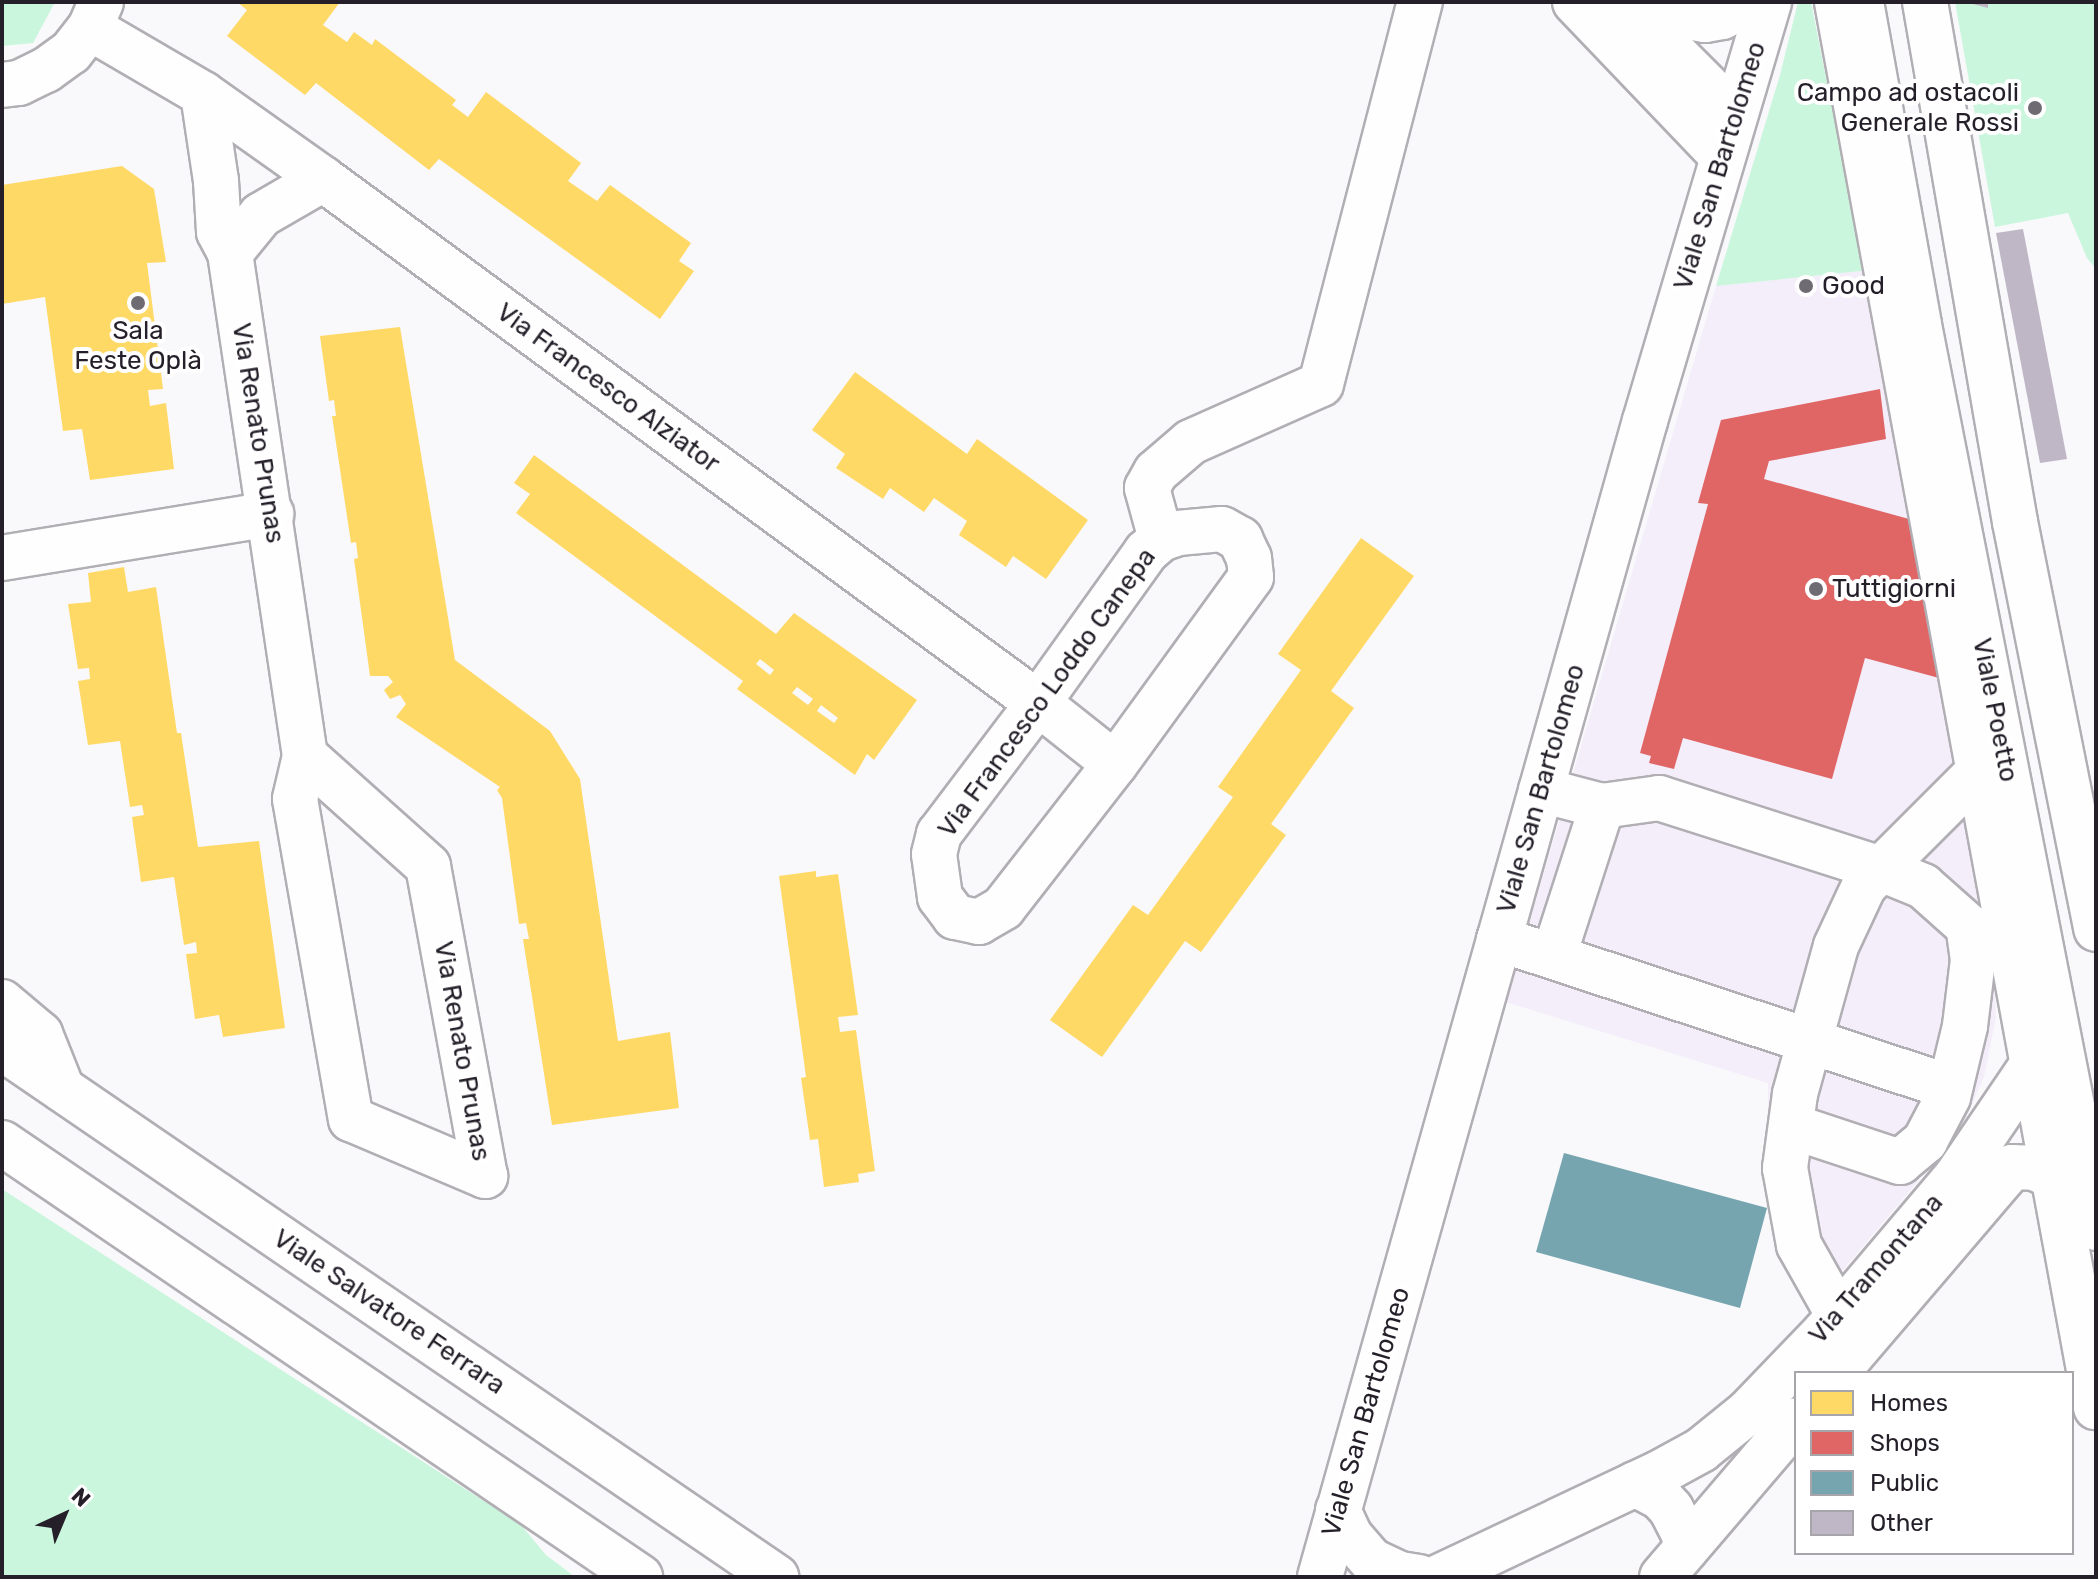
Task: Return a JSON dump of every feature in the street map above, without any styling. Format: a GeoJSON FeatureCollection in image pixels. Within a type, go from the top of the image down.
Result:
{"type":"FeatureCollection","features":[{"type":"Feature","properties":{"kind":"main road"},"geometry":{"type":"LineString","coordinates":[[1161,539],[1147,488],[1156,472],[1191,442],[1321,384],[1420,2]]}},
{"type":"Feature","properties":{"kind":"main road"},"geometry":{"type":"LineString","coordinates":[[1575,2],[1722,156]]}},
{"type":"Feature","properties":{"kind":"main road"},"geometry":{"type":"LineString","coordinates":[[1642,7],[1705,20],[1722,17],[1750,2]]}},
{"type":"Feature","properties":{"kind":"main road","name":"Viale San Bartolomeo"},"geometry":{"type":"LineString","coordinates":[[1320,1577],[1541,790],[1734,113],[1769,2]]}},
{"type":"Feature","properties":{"kind":"main road"},"geometry":{"type":"LineString","coordinates":[[1837,2],[1990,760],[2032,1066],[2096,1407]]}},
{"type":"Feature","properties":{"kind":"main road","name":"Viale Poetto"},"geometry":{"type":"LineString","coordinates":[[1861,2],[1919,325],[1990,760],[2059,1027],[2096,1227]]}},
{"type":"Feature","properties":{"kind":"main road"},"geometry":{"type":"LineString","coordinates":[[1926,2],[2015,522],[2091,851],[2096,929]]}},
{"type":"Feature","properties":{"kind":"main road"},"geometry":{"type":"LineString","coordinates":[[1642,7],[1734,113]]}},
{"type":"Feature","properties":{"kind":"main road"},"geometry":{"type":"LineString","coordinates":[[2,85],[19,83],[46,70],[71,52],[96,15]]}},
{"type":"Feature","properties":{"kind":"main road","name":"Via Francesco Alziator"},"geometry":{"type":"LineString","coordinates":[[96,15],[1038,703],[1115,764]]}},
{"type":"Feature","properties":{"kind":"main road","name":"Via Renato Prunas"},"geometry":{"type":"LineString","coordinates":[[203,94],[216,181],[219,232],[230,253],[305,756],[295,799],[351,1119],[485,1176],[428,866],[305,756]]}},
{"type":"Feature","properties":{"kind":"main road"},"geometry":{"type":"LineString","coordinates":[[230,253],[261,215],[323,179]]}},
{"type":"Feature","properties":{"kind":"main road"},"geometry":{"type":"LineString","coordinates":[[2,558],[271,514]]}},
{"type":"Feature","properties":{"kind":"main road","name":"Via Francesco Loddo Canepa"},"geometry":{"type":"LineString","coordinates":[[1222,529],[1240,539],[1249,558],[1251,577],[1115,764],[1003,908],[979,922],[955,917],[940,897],[934,854],[939,834],[1146,552],[1161,539],[1222,529]]}},
{"type":"Feature","properties":{"kind":"main road"},"geometry":{"type":"LineString","coordinates":[[1839,1316],[1799,1245],[1785,1168],[1795,1094],[1836,946],[1864,886],[1990,760]]}},
{"type":"Feature","properties":{"kind":"main road"},"geometry":{"type":"LineString","coordinates":[[1541,790],[1602,806],[1659,798],[1881,869],[1923,886],[1968,926],[1973,960],[1965,1026],[1950,1087],[1925,1141],[1900,1162],[1791,1126]]}},
{"type":"Feature","properties":{"kind":"main road"},"geometry":{"type":"LineString","coordinates":[[1554,955],[1602,806]]}},
{"type":"Feature","properties":{"kind":"main road"},"geometry":{"type":"LineString","coordinates":[[1499,939],[1950,1087]]}},
{"type":"Feature","properties":{"kind":"main road"},"geometry":{"type":"LineString","coordinates":[[2,1002],[40,1034],[62,1089]]}},
{"type":"Feature","properties":{"kind":"main road","name":"Via Tramontana"},"geometry":{"type":"LineString","coordinates":[[1439,1577],[1701,1450],[1748,1412],[1839,1316],[1956,1177],[2059,1027]]}},
{"type":"Feature","properties":{"kind":"main road","name":"Viale Salvatore Ferrara"},"geometry":{"type":"LineString","coordinates":[[2,1048],[776,1577]]}},
{"type":"Feature","properties":{"kind":"main road"},"geometry":{"type":"LineString","coordinates":[[2,1143],[640,1577]]}},
{"type":"Feature","properties":{"kind":"main road","name":"Via Tramontana"},"geometry":{"type":"LineString","coordinates":[[1838,1371],[2012,1167],[2035,1168],[2053,1176]]}},
{"type":"Feature","properties":{"kind":"main road"},"geometry":{"type":"LineString","coordinates":[[2053,1176],[2064,1182],[2096,1227]]}},
{"type":"Feature","properties":{"kind":"main road"},"geometry":{"type":"LineString","coordinates":[[1674,1563],[1794,1422]]}},
{"type":"Feature","properties":{"kind":"main road"},"geometry":{"type":"LineString","coordinates":[[1635,1484],[1661,1498],[1671,1509],[1684,1535],[1674,1563]]}},
{"type":"Feature","properties":{"kind":"main road"},"geometry":{"type":"LineString","coordinates":[[1338,1510],[1350,1536],[1372,1561],[1400,1574],[1419,1577]]}},
{"type":"Feature","properties":{"kind":"shaded area"},"geometry":{"type":"Polygon","coordinates":[[[1871,270],[1993,966],[1996,1017],[1984,1077],[1965,1120],[1941,1154],[1815,1303],[1774,1186],[1768,1131],[1768,1083],[1506,1002],[1716,286],[1871,270]]]}},
{"type":"Feature","properties":{"kind":"green space"},"geometry":{"type":"Polygon","coordinates":[[[2,2],[55,2],[33,43],[2,46],[2,2]]]}},
{"type":"Feature","properties":{"kind":"green space"},"geometry":{"type":"Polygon","coordinates":[[[1798,2],[1811,2],[1833,113],[1871,270],[1716,286],[1780,75],[1798,2]]]}},
{"type":"Feature","properties":{"kind":"green space","name":"Campo ad ostacoli Generale Rossi"},"geometry":{"type":"Polygon","coordinates":[[[1955,2],[2096,2],[2096,269],[2087,258],[2068,213],[1995,227],[1955,2]]]}},
{"type":"Feature","properties":{"kind":"green space"},"geometry":{"type":"Polygon","coordinates":[[[2,1189],[521,1525],[546,1555],[575,1577],[2,1577],[2,1189]]]}},
{"type":"Feature","properties":{"kind":"building: Homes"},"geometry":{"type":"Polygon","coordinates":[[[237,2],[340,2],[323,25],[347,42],[354,32],[372,45],[375,39],[456,100],[452,105],[468,117],[486,92],[581,163],[568,181],[597,201],[610,185],[691,243],[679,261],[694,271],[660,319],[439,159],[429,170],[316,83],[305,95],[227,36],[247,10],[237,2]]]}},
{"type":"Feature","properties":{"kind":"building: Homes"},"geometry":{"type":"Polygon","coordinates":[[[122,166],[154,189],[166,262],[147,263],[163,389],[148,390],[150,406],[166,403],[174,469],[90,480],[82,429],[63,431],[45,297],[2,304],[2,185],[122,166]]]}},
{"type":"Feature","properties":{"kind":"building: Homes"},"geometry":{"type":"Polygon","coordinates":[[[400,327],[455,660],[550,731],[580,779],[618,1041],[670,1032],[679,1108],[552,1125],[523,939],[529,939],[526,923],[519,924],[502,798],[497,790],[500,787],[396,717],[406,704],[400,695],[390,699],[384,690],[393,682],[388,676],[370,676],[354,559],[358,558],[356,542],[351,543],[332,416],[336,416],[334,400],[329,401],[320,336],[400,327]]]}},
{"type":"Feature","properties":{"kind":"building: Homes"},"geometry":{"type":"Polygon","coordinates":[[[855,372],[967,454],[977,439],[1088,520],[1046,579],[1013,556],[1006,567],[959,535],[967,521],[934,498],[924,512],[890,488],[883,499],[836,468],[845,454],[812,430],[855,372]]]}},
{"type":"Feature","properties":{"kind":"building: Homes"},"geometry":{"type":"Polygon","coordinates":[[[534,455],[776,634],[794,613],[917,700],[874,760],[867,754],[855,775],[737,689],[743,681],[516,513],[530,494],[514,483],[534,455]],[[760,659],[756,664],[770,675],[774,670],[760,659]],[[797,687],[792,693],[808,705],[813,699],[797,687]],[[821,705],[817,711],[834,723],[838,718],[821,705]]]}},
{"type":"Feature","properties":{"kind":"building: Homes"},"geometry":{"type":"Polygon","coordinates":[[[1361,538],[1414,576],[1331,691],[1354,708],[1271,824],[1286,835],[1201,952],[1185,941],[1102,1057],[1050,1020],[1133,905],[1148,915],[1233,797],[1218,787],[1301,670],[1278,654],[1361,538]]]}},
{"type":"Feature","properties":{"kind":"building: Homes"},"geometry":{"type":"Polygon","coordinates":[[[124,567],[128,592],[156,587],[177,733],[181,733],[198,847],[259,841],[285,1028],[223,1037],[219,1015],[195,1019],[186,954],[197,953],[196,942],[184,945],[174,877],[141,882],[132,817],[144,815],[142,805],[130,807],[120,741],[88,745],[78,681],[90,679],[89,668],[78,669],[68,604],[91,602],[88,573],[124,567]]]}},
{"type":"Feature","properties":{"kind":"building: Homes"},"geometry":{"type":"Polygon","coordinates":[[[816,871],[816,877],[838,874],[858,1015],[838,1017],[840,1032],[856,1030],[875,1171],[858,1174],[859,1182],[824,1187],[818,1139],[810,1140],[801,1078],[806,1077],[779,876],[816,871]]]}},
{"type":"Feature","properties":{"kind":"building: Shops"},"geometry":{"type":"Polygon","coordinates":[[[1880,389],[1886,439],[1769,461],[1764,479],[1909,519],[1939,678],[1865,658],[1832,779],[1683,738],[1674,769],[1649,763],[1651,756],[1640,753],[1708,504],[1698,503],[1721,420],[1880,389]]]}},
{"type":"Feature","properties":{"kind":"building: Public"},"geometry":{"type":"Polygon","coordinates":[[[1564,1153],[1767,1208],[1740,1308],[1536,1252],[1564,1153]]]}},
{"type":"Feature","properties":{"kind":"building: Other"},"geometry":{"type":"Polygon","coordinates":[[[1988,2],[1988,8],[1969,3],[1988,2]]]}},
{"type":"Feature","properties":{"kind":"building: Other"},"geometry":{"type":"Polygon","coordinates":[[[2023,229],[2067,459],[2040,463],[1996,233],[2023,229]]]}},
{"type":"Feature","properties":{"kind":"place","name":"Campo ad ostacoli Generale Rossi"},"geometry":{"type":"Point","coordinates":[2035,108]}},
{"type":"Feature","properties":{"kind":"place","name":"Good"},"geometry":{"type":"Point","coordinates":[1806,286]}},
{"type":"Feature","properties":{"kind":"place","name":"Sala Feste Oplà"},"geometry":{"type":"Point","coordinates":[138,303]}},
{"type":"Feature","properties":{"kind":"place","name":"Tuttigiorni"},"geometry":{"type":"Point","coordinates":[1816,589]}}]}
